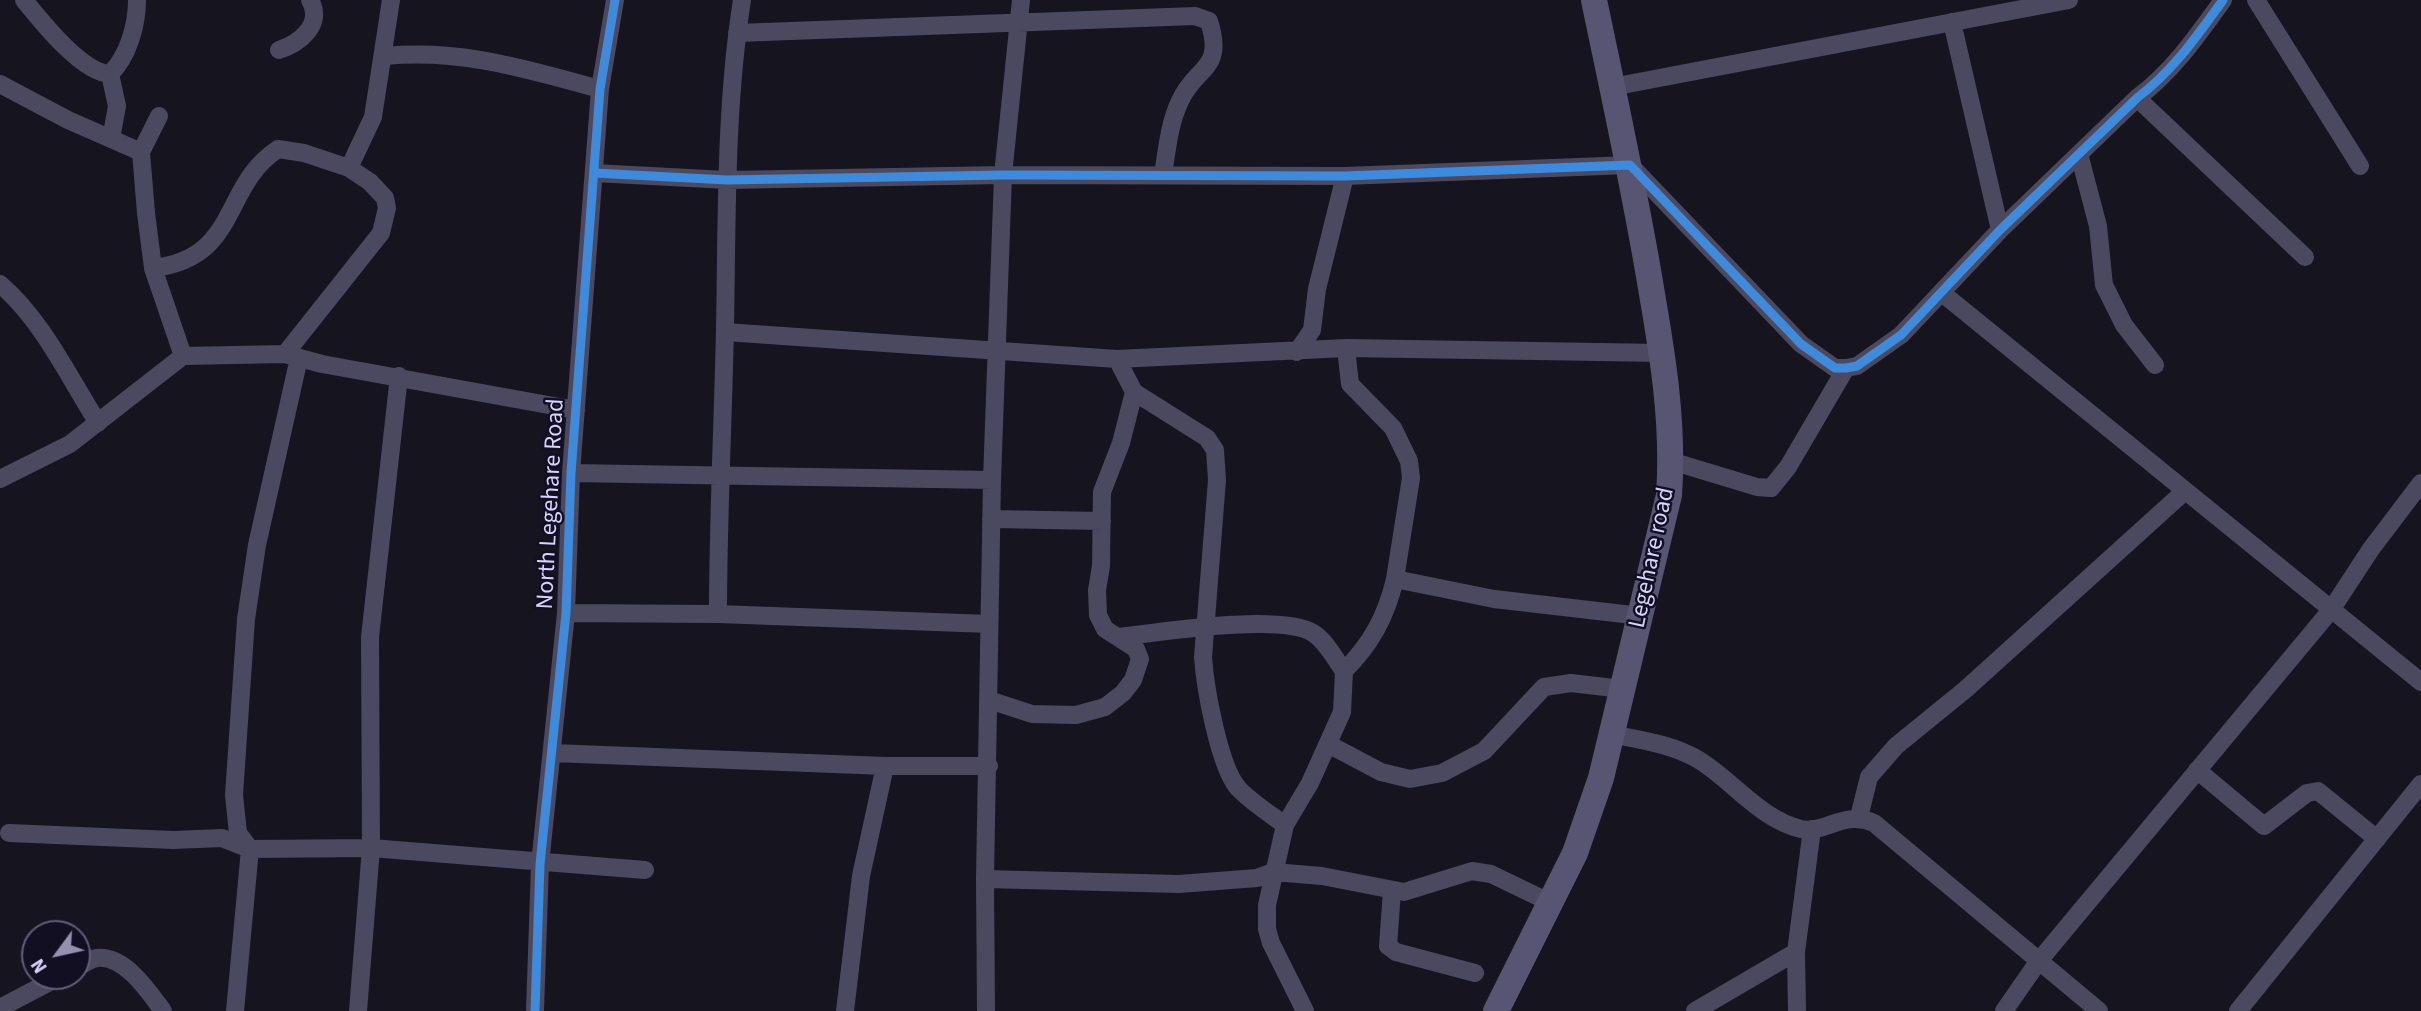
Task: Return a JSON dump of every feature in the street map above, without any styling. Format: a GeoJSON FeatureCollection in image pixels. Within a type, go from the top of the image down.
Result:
{"type":"FeatureCollection","features":[{"type":"Feature","properties":{"kind":"main road","name":"Legehare road"},"geometry":{"type":"LineString","coordinates":[[1496,1011],[1575,853],[1601,778],[1669,495],[1671,461],[1662,353],[1630,165],[1594,0]]}},
{"type":"Feature","properties":{"kind":"street"},"geometry":{"type":"LineString","coordinates":[[24,0],[68,49],[93,67],[110,74]]}},
{"type":"Feature","properties":{"kind":"street"},"geometry":{"type":"LineString","coordinates":[[111,139],[117,122],[117,106],[110,74],[124,55],[132,30],[136,0]]}},
{"type":"Feature","properties":{"kind":"street"},"geometry":{"type":"LineString","coordinates":[[279,50],[303,38],[313,23],[315,9],[310,0]]}},
{"type":"Feature","properties":{"kind":"street"},"geometry":{"type":"LineString","coordinates":[[349,168],[373,117],[385,56],[391,0]]}},
{"type":"Feature","properties":{"kind":"street","name":"North Legehare Road"},"geometry":{"type":"LineString","coordinates":[[535,1011],[540,864],[566,613],[570,473],[600,89],[615,0]]}},
{"type":"Feature","properties":{"kind":"street"},"geometry":{"type":"LineString","coordinates":[[718,614],[718,473],[725,332],[727,180],[737,33],[742,0]]}},
{"type":"Feature","properties":{"kind":"street"},"geometry":{"type":"LineString","coordinates":[[986,1011],[985,879],[992,480],[1003,175],[1021,0]]}},
{"type":"Feature","properties":{"kind":"street"},"geometry":{"type":"LineString","coordinates":[[1612,87],[2069,0]]}},
{"type":"Feature","properties":{"kind":"street"},"geometry":{"type":"LineString","coordinates":[[594,173],[727,180],[1003,175],[1345,176],[1630,165],[1801,344],[1835,368],[1846,369],[1857,366],[1901,335],[2000,230],[2137,98],[2159,81],[2181,58],[2223,0]]}},
{"type":"Feature","properties":{"kind":"street"},"geometry":{"type":"LineString","coordinates":[[2256,0],[2360,166]]}},
{"type":"Feature","properties":{"kind":"street"},"geometry":{"type":"LineString","coordinates":[[737,33],[1195,16],[1209,21],[1214,36],[1214,54],[1204,72],[1189,84],[1180,99],[1172,119],[1163,175]]}},
{"type":"Feature","properties":{"kind":"street"},"geometry":{"type":"LineString","coordinates":[[1952,22],[2000,230]]}},
{"type":"Feature","properties":{"kind":"street"},"geometry":{"type":"LineString","coordinates":[[385,56],[423,53],[502,62],[600,89]]}},
{"type":"Feature","properties":{"kind":"street"},"geometry":{"type":"LineString","coordinates":[[0,84],[141,152]]}},
{"type":"Feature","properties":{"kind":"street"},"geometry":{"type":"LineString","coordinates":[[2137,98],[2305,257]]}},
{"type":"Feature","properties":{"kind":"street"},"geometry":{"type":"LineString","coordinates":[[159,116],[141,152],[153,268],[183,356]]}},
{"type":"Feature","properties":{"kind":"street"},"geometry":{"type":"LineString","coordinates":[[153,268],[176,265],[194,258],[211,242],[261,163],[278,149],[296,150],[349,168],[370,182],[385,198],[387,208],[381,233],[292,356],[257,545],[246,619],[234,795],[238,833],[250,849],[235,1011]]}},
{"type":"Feature","properties":{"kind":"street"},"geometry":{"type":"LineString","coordinates":[[2079,154],[2098,226],[2104,285],[2124,325],[2155,366]]}},
{"type":"Feature","properties":{"kind":"street"},"geometry":{"type":"LineString","coordinates":[[1297,352],[1312,330],[1317,289],[1345,176]]}},
{"type":"Feature","properties":{"kind":"street"},"geometry":{"type":"LineString","coordinates":[[0,284],[18,300],[41,331],[99,423]]}},
{"type":"Feature","properties":{"kind":"street"},"geometry":{"type":"LineString","coordinates":[[1942,293],[2421,682]]}},
{"type":"Feature","properties":{"kind":"street"},"geometry":{"type":"LineString","coordinates":[[725,332],[1117,359],[1346,348],[1662,353]]}},
{"type":"Feature","properties":{"kind":"street"},"geometry":{"type":"LineString","coordinates":[[1344,671],[1365,650],[1381,625],[1395,579],[1409,490],[1409,461],[1393,428],[1350,384],[1346,348]]}},
{"type":"Feature","properties":{"kind":"street"},"geometry":{"type":"LineString","coordinates":[[0,479],[70,444],[183,356],[292,356],[576,410]]}},
{"type":"Feature","properties":{"kind":"street"},"geometry":{"type":"LineString","coordinates":[[1117,359],[1134,392],[1207,438],[1215,450],[1217,480],[1205,628],[1205,684],[1226,764],[1237,786],[1285,825]]}},
{"type":"Feature","properties":{"kind":"street"},"geometry":{"type":"LineString","coordinates":[[1671,461],[1771,488],[1788,467],[1846,369]]}},
{"type":"Feature","properties":{"kind":"street"},"geometry":{"type":"LineString","coordinates":[[358,1011],[371,848],[370,637],[400,376]]}},
{"type":"Feature","properties":{"kind":"street"},"geometry":{"type":"LineString","coordinates":[[989,700],[1032,714],[1076,715],[1105,707],[1123,693],[1133,680],[1140,659],[1136,649],[1105,629],[1098,615],[1102,492],[1121,443],[1134,392]]}},
{"type":"Feature","properties":{"kind":"street"},"geometry":{"type":"LineString","coordinates":[[570,473],[718,473],[992,480]]}},
{"type":"Feature","properties":{"kind":"street"},"geometry":{"type":"LineString","coordinates":[[2004,1011],[2038,962],[2331,610],[2385,529],[2421,483]]}},
{"type":"Feature","properties":{"kind":"street"},"geometry":{"type":"LineString","coordinates":[[1859,817],[1869,777],[1896,746],[1966,689],[2185,491]]}},
{"type":"Feature","properties":{"kind":"street"},"geometry":{"type":"LineString","coordinates":[[991,519],[1102,521]]}},
{"type":"Feature","properties":{"kind":"street"},"geometry":{"type":"LineString","coordinates":[[1395,579],[1494,599],[1641,616]]}},
{"type":"Feature","properties":{"kind":"street"},"geometry":{"type":"LineString","coordinates":[[566,613],[718,614],[989,624]]}},
{"type":"Feature","properties":{"kind":"street"},"geometry":{"type":"LineString","coordinates":[[1120,637],[1205,628],[1282,624],[1300,627],[1320,638],[1344,671],[1342,712],[1310,783],[1285,825],[1273,872],[1267,929],[1276,958],[1305,1011]]}},
{"type":"Feature","properties":{"kind":"street"},"geometry":{"type":"LineString","coordinates":[[1328,744],[1398,778],[1421,777],[1442,773],[1484,751],[1544,687],[1571,683],[1622,689]]}},
{"type":"Feature","properties":{"kind":"street"},"geometry":{"type":"LineString","coordinates":[[1611,734],[1662,744],[1699,760],[1754,804],[1801,829],[1812,829],[1859,817],[1874,823],[2099,1011]]}},
{"type":"Feature","properties":{"kind":"street"},"geometry":{"type":"LineString","coordinates":[[553,753],[885,766],[989,766]]}},
{"type":"Feature","properties":{"kind":"street"},"geometry":{"type":"LineString","coordinates":[[845,1011],[861,876],[885,766]]}},
{"type":"Feature","properties":{"kind":"street"},"geometry":{"type":"LineString","coordinates":[[2197,770],[2264,826],[2307,793],[2318,791],[2377,839]]}},
{"type":"Feature","properties":{"kind":"street"},"geometry":{"type":"LineString","coordinates":[[2238,1011],[2421,784]]}},
{"type":"Feature","properties":{"kind":"street"},"geometry":{"type":"LineString","coordinates":[[1797,1011],[1796,952],[1812,829]]}},
{"type":"Feature","properties":{"kind":"street"},"geometry":{"type":"LineString","coordinates":[[9,833],[173,840],[222,838],[250,849],[371,848],[540,864],[645,870]]}},
{"type":"Feature","properties":{"kind":"street"},"geometry":{"type":"LineString","coordinates":[[985,879],[1179,884],[1257,878],[1273,872],[1322,876],[1392,891],[1419,890],[1472,872],[1491,874],[1551,903]]}},
{"type":"Feature","properties":{"kind":"street"},"geometry":{"type":"LineString","coordinates":[[1392,891],[1388,946],[1396,952],[1475,973]]}},
{"type":"Feature","properties":{"kind":"street"},"geometry":{"type":"LineString","coordinates":[[1695,1011],[1796,952]]}},
{"type":"Feature","properties":{"kind":"street"},"geometry":{"type":"LineString","coordinates":[[91,960],[95,958],[111,960],[141,981],[163,1011]]}},
{"type":"Feature","properties":{"kind":"street"},"geometry":{"type":"LineString","coordinates":[[0,1008],[34,990]]}},
{"type":"Feature","properties":{"kind":"cycle path"},"geometry":{"type":"LineString","coordinates":[[535,1011],[540,864],[566,613],[571,473],[600,89],[615,0]]}},
{"type":"Feature","properties":{"kind":"cycle path"},"geometry":{"type":"LineString","coordinates":[[594,173],[727,180],[1003,175],[1345,176],[1630,165],[1801,344],[1835,368],[1846,368],[1857,366],[1901,335],[2000,230],[2162,76],[2184,52],[2223,0]]}}]}
